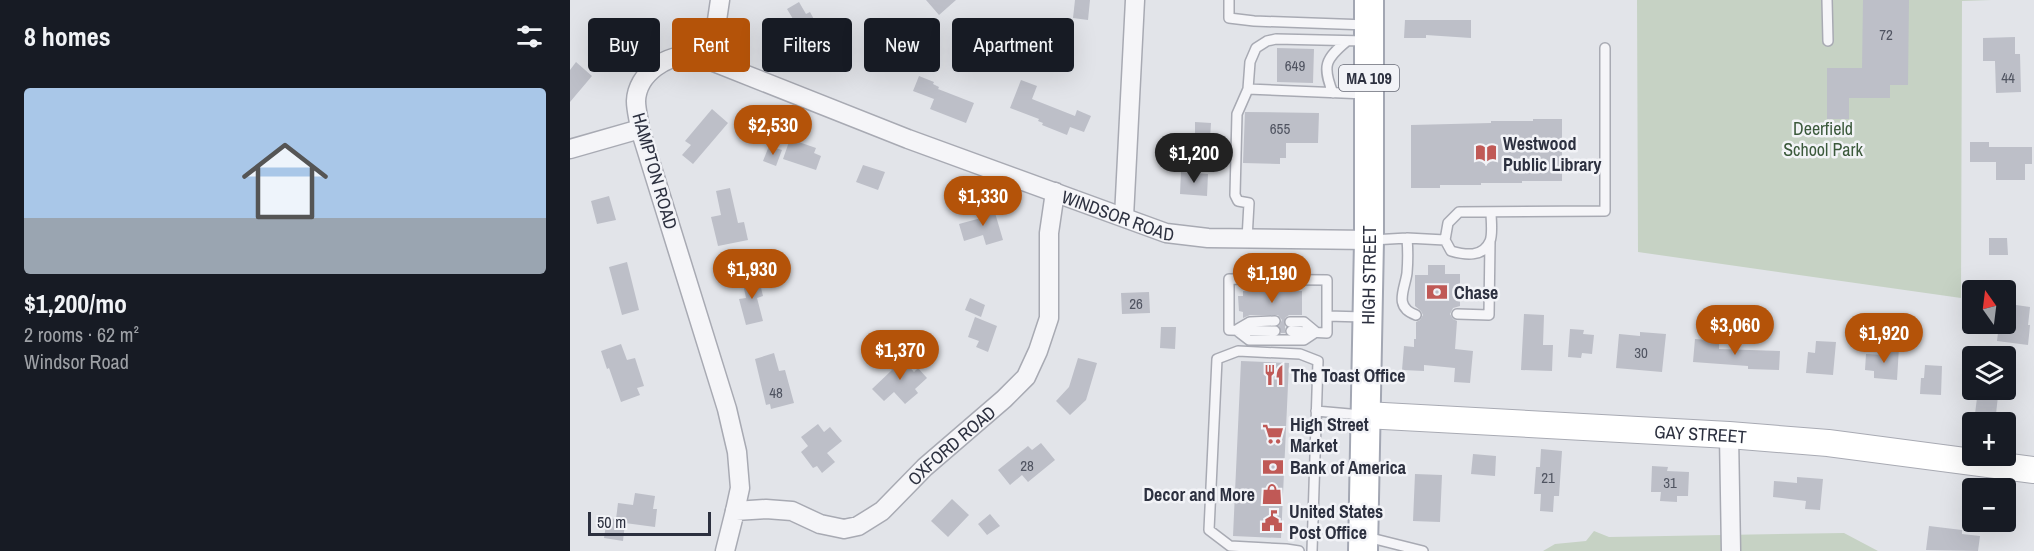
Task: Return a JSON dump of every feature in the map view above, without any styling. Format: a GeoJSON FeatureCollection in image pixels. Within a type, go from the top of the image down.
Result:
{"type":"FeatureCollection","features":[{"type":"Feature","properties":{"kind":"main road","name":"HIGH STREET"},"geometry":{"type":"LineString","coordinates":[[1363,544],[1369,240],[1369,94],[1364,27]]}},
{"type":"Feature","properties":{"kind":"street"},"geometry":{"type":"LineString","coordinates":[[717,18],[720,0]]}},
{"type":"Feature","properties":{"kind":"street"},"geometry":{"type":"LineString","coordinates":[[1124,217],[1135,0]]}},
{"type":"Feature","properties":{"kind":"street","name":"HAMPTON ROAD"},"geometry":{"type":"LineString","coordinates":[[672,59],[643,77],[636,100],[640,129],[727,409],[737,452],[740,488],[735,511]]}},
{"type":"Feature","properties":{"kind":"street","name":"WINDSOR ROAD"},"geometry":{"type":"LineString","coordinates":[[739,72],[908,139],[1166,233],[1208,238],[1369,240]]}},
{"type":"Feature","properties":{"kind":"street"},"geometry":{"type":"LineString","coordinates":[[570,149],[640,129]]}},
{"type":"Feature","properties":{"kind":"street","name":"OXFORD ROAD"},"geometry":{"type":"LineString","coordinates":[[735,511],[766,509],[792,511],[820,524],[844,529],[858,526],[882,511],[925,467],[1004,399],[1026,377],[1049,318],[1049,233],[1055,192]]}},
{"type":"Feature","properties":{"kind":"street","name":"GAY STREET"},"geometry":{"type":"LineString","coordinates":[[1365,415],[1729,435],[1828,443],[2034,470]]}},
{"type":"Feature","properties":{"kind":"street"},"geometry":{"type":"LineString","coordinates":[[1729,435],[1731,551]]}},
{"type":"Feature","properties":{"kind":"street"},"geometry":{"type":"LineString","coordinates":[[725,551],[735,511]]}},
{"type":"Feature","properties":{"kind":"lane"},"geometry":{"type":"LineString","coordinates":[[1229,0],[1229,18],[1364,27]]}},
{"type":"Feature","properties":{"kind":"lane"},"geometry":{"type":"LineString","coordinates":[[1827,0],[1828,41]]}},
{"type":"Feature","properties":{"kind":"lane"},"geometry":{"type":"LineString","coordinates":[[1247,239],[1249,203],[1238,201],[1235,195],[1237,114],[1248,89],[1250,62],[1256,48],[1276,39],[1364,27]]}},
{"type":"Feature","properties":{"kind":"lane"},"geometry":{"type":"LineString","coordinates":[[1333,93],[1325,68],[1329,58],[1364,27]]}},
{"type":"Feature","properties":{"kind":"lane"},"geometry":{"type":"LineString","coordinates":[[1490,241],[1479,253],[1466,256],[1451,251],[1444,240],[1448,224],[1459,212],[1605,211],[1605,48]]}},
{"type":"Feature","properties":{"kind":"lane"},"geometry":{"type":"LineString","coordinates":[[1248,89],[1369,94]]}},
{"type":"Feature","properties":{"kind":"lane"},"geometry":{"type":"LineString","coordinates":[[1457,314],[1489,315],[1491,212]]}},
{"type":"Feature","properties":{"kind":"lane"},"geometry":{"type":"LineString","coordinates":[[1369,240],[1407,238],[1444,240]]}},
{"type":"Feature","properties":{"kind":"lane"},"geometry":{"type":"LineString","coordinates":[[1407,238],[1406,278],[1401,291],[1403,304],[1416,315]]}},
{"type":"Feature","properties":{"kind":"lane"},"geometry":{"type":"LineString","coordinates":[[1275,326],[1229,330],[1229,279],[1327,280],[1327,333],[1291,326]]}},
{"type":"Feature","properties":{"kind":"lane"},"geometry":{"type":"LineString","coordinates":[[1327,316],[1367,317]]}},
{"type":"Feature","properties":{"kind":"lane"},"geometry":{"type":"LineString","coordinates":[[1236,330],[1249,340],[1304,340],[1316,332]]}},
{"type":"Feature","properties":{"kind":"lane"},"geometry":{"type":"LineString","coordinates":[[1299,551],[1230,546],[1209,530],[1216,359],[1238,351],[1300,354],[1318,361],[1311,551]]}},
{"type":"Feature","properties":{"kind":"lane"},"geometry":{"type":"LineString","coordinates":[[1316,411],[1365,415]]}},
{"type":"Feature","properties":{"kind":"lane"},"geometry":{"type":"LineString","coordinates":[[1363,544],[1423,551]]}},
{"type":"Feature","properties":{"kind":"green space","name":"Deerfield School Park"},"geometry":{"type":"Polygon","coordinates":[[[1637,0],[1991,0],[1962,1],[1961,298],[1638,252],[1637,0]]]}},
{"type":"Feature","properties":{"kind":"green space"},"geometry":{"type":"Polygon","coordinates":[[[1594,531],[1609,537],[1844,533],[1878,551],[1543,551],[1555,544],[1586,541],[1594,531]]]}},
{"type":"Feature","properties":{"kind":"building"},"geometry":{"type":"Polygon","coordinates":[[[926,0],[956,0],[939,15],[926,0]]]}},
{"type":"Feature","properties":{"kind":"building"},"geometry":{"type":"Polygon","coordinates":[[[1075,0],[1090,0],[1088,20],[1073,18],[1075,0]]]}},
{"type":"Feature","properties":{"kind":"building"},"geometry":{"type":"Polygon","coordinates":[[[1863,0],[1909,0],[1908,85],[1890,85],[1890,98],[1849,98],[1849,119],[1827,119],[1827,68],[1862,68],[1863,0]]]}},
{"type":"Feature","properties":{"kind":"building"},"geometry":{"type":"Polygon","coordinates":[[[799,2],[806,14],[810,12],[813,18],[792,18],[787,9],[799,2]]]}},
{"type":"Feature","properties":{"kind":"building"},"geometry":{"type":"Polygon","coordinates":[[[1405,20],[1471,20],[1471,38],[1426,35],[1426,38],[1404,38],[1405,20]]]}},
{"type":"Feature","properties":{"kind":"building"},"geometry":{"type":"Polygon","coordinates":[[[2015,37],[2015,54],[2020,54],[2021,92],[1996,93],[1995,61],[1983,61],[1983,38],[2015,37]]]}},
{"type":"Feature","properties":{"kind":"building"},"geometry":{"type":"Polygon","coordinates":[[[1277,48],[1314,49],[1313,83],[1277,82],[1277,48]]]}},
{"type":"Feature","properties":{"kind":"building"},"geometry":{"type":"Polygon","coordinates":[[[576,62],[592,76],[570,102],[570,70],[576,62]]]}},
{"type":"Feature","properties":{"kind":"building"},"geometry":{"type":"Polygon","coordinates":[[[919,76],[934,82],[933,84],[939,87],[934,99],[913,91],[919,76]]]}},
{"type":"Feature","properties":{"kind":"building"},"geometry":{"type":"Polygon","coordinates":[[[1021,80],[1037,86],[1032,99],[1075,116],[1077,110],[1091,116],[1084,132],[1070,127],[1067,135],[1042,125],[1039,119],[1010,108],[1021,80]]]}},
{"type":"Feature","properties":{"kind":"building"},"geometry":{"type":"Polygon","coordinates":[[[938,89],[974,103],[966,123],[930,109],[938,89]]]}},
{"type":"Feature","properties":{"kind":"building"},"geometry":{"type":"Polygon","coordinates":[[[712,109],[728,123],[693,164],[682,155],[691,145],[685,141],[712,109]]]}},
{"type":"Feature","properties":{"kind":"building"},"geometry":{"type":"Polygon","coordinates":[[[1245,112],[1319,113],[1318,143],[1286,143],[1286,158],[1280,158],[1280,164],[1243,163],[1245,112]]]}},
{"type":"Feature","properties":{"kind":"building","name":"Westwood Public Library"},"geometry":{"type":"Polygon","coordinates":[[[1533,119],[1562,119],[1562,181],[1522,181],[1522,183],[1481,183],[1481,185],[1440,185],[1440,188],[1411,188],[1411,125],[1533,121],[1533,119]]]}},
{"type":"Feature","properties":{"kind":"building"},"geometry":{"type":"Polygon","coordinates":[[[1195,122],[1211,123],[1210,139],[1195,139],[1195,122]]]}},
{"type":"Feature","properties":{"kind":"building"},"geometry":{"type":"Polygon","coordinates":[[[790,139],[816,148],[814,153],[821,156],[816,170],[783,159],[790,139]]]}},
{"type":"Feature","properties":{"kind":"building"},"geometry":{"type":"Polygon","coordinates":[[[1970,142],[1989,142],[1989,147],[2032,147],[2032,164],[2025,164],[2025,180],[1996,180],[1996,162],[1970,162],[1970,142]]]}},
{"type":"Feature","properties":{"kind":"building"},"geometry":{"type":"Polygon","coordinates":[[[769,146],[782,150],[776,166],[763,161],[769,146]]]}},
{"type":"Feature","properties":{"kind":"building"},"geometry":{"type":"Polygon","coordinates":[[[863,165],[885,172],[878,190],[856,182],[863,165]]]}},
{"type":"Feature","properties":{"kind":"building"},"geometry":{"type":"Polygon","coordinates":[[[1181,172],[1208,174],[1207,196],[1180,194],[1181,172]]]}},
{"type":"Feature","properties":{"kind":"building"},"geometry":{"type":"Polygon","coordinates":[[[730,188],[738,223],[744,222],[748,240],[718,246],[711,217],[721,215],[716,191],[730,188]]]}},
{"type":"Feature","properties":{"kind":"building"},"geometry":{"type":"Polygon","coordinates":[[[609,196],[616,220],[597,224],[591,201],[609,196]]]}},
{"type":"Feature","properties":{"kind":"building"},"geometry":{"type":"Polygon","coordinates":[[[993,206],[1003,240],[986,245],[983,235],[964,241],[959,224],[981,218],[979,210],[993,206]]]}},
{"type":"Feature","properties":{"kind":"building"},"geometry":{"type":"Polygon","coordinates":[[[1989,238],[2007,238],[2008,255],[1989,255],[1989,238]]]}},
{"type":"Feature","properties":{"kind":"building"},"geometry":{"type":"Polygon","coordinates":[[[627,262],[639,310],[622,315],[609,267],[627,262]]]}},
{"type":"Feature","properties":{"kind":"building"},"geometry":{"type":"Polygon","coordinates":[[[1428,265],[1445,265],[1445,274],[1460,274],[1460,306],[1453,308],[1450,314],[1457,321],[1455,349],[1473,351],[1470,383],[1454,382],[1455,368],[1424,365],[1424,371],[1402,370],[1404,346],[1414,347],[1416,322],[1423,315],[1415,306],[1415,275],[1428,275],[1428,265]]]}},
{"type":"Feature","properties":{"kind":"building"},"geometry":{"type":"Polygon","coordinates":[[[758,275],[763,296],[757,298],[763,321],[746,325],[739,299],[746,298],[742,279],[758,275]]]}},
{"type":"Feature","properties":{"kind":"building"},"geometry":{"type":"Polygon","coordinates":[[[1243,291],[1302,291],[1302,315],[1289,315],[1285,318],[1285,333],[1281,333],[1279,326],[1282,320],[1278,315],[1250,315],[1243,318],[1243,312],[1239,311],[1238,296],[1243,296],[1243,291]]]}},
{"type":"Feature","properties":{"kind":"building"},"geometry":{"type":"Polygon","coordinates":[[[1149,292],[1150,313],[1122,314],[1121,293],[1149,292]]]}},
{"type":"Feature","properties":{"kind":"building"},"geometry":{"type":"Polygon","coordinates":[[[970,298],[985,305],[981,317],[965,310],[970,298]]]}},
{"type":"Feature","properties":{"kind":"building"},"geometry":{"type":"Polygon","coordinates":[[[2016,305],[2030,307],[2028,345],[1997,341],[1998,334],[2016,334],[2016,305]]]}},
{"type":"Feature","properties":{"kind":"building"},"geometry":{"type":"Polygon","coordinates":[[[1524,314],[1544,315],[1543,345],[1553,345],[1552,371],[1521,370],[1524,314]]]}},
{"type":"Feature","properties":{"kind":"building"},"geometry":{"type":"Polygon","coordinates":[[[975,317],[997,326],[988,352],[976,347],[979,341],[968,337],[975,317]]]}},
{"type":"Feature","properties":{"kind":"building"},"geometry":{"type":"Polygon","coordinates":[[[1161,327],[1176,327],[1175,349],[1160,348],[1161,327]]]}},
{"type":"Feature","properties":{"kind":"building"},"geometry":{"type":"Polygon","coordinates":[[[1570,329],[1584,330],[1583,334],[1594,335],[1592,354],[1582,353],[1581,358],[1568,357],[1570,329]]]}},
{"type":"Feature","properties":{"kind":"building"},"geometry":{"type":"Polygon","coordinates":[[[1640,332],[1666,334],[1662,372],[1616,368],[1619,334],[1640,336],[1640,332]]]}},
{"type":"Feature","properties":{"kind":"building"},"geometry":{"type":"Polygon","coordinates":[[[1695,339],[1719,341],[1719,349],[1780,351],[1779,370],[1748,369],[1748,366],[1693,362],[1695,339]]]}},
{"type":"Feature","properties":{"kind":"building"},"geometry":{"type":"Polygon","coordinates":[[[1816,341],[1836,342],[1833,375],[1806,373],[1808,352],[1815,353],[1816,341]]]}},
{"type":"Feature","properties":{"kind":"building"},"geometry":{"type":"Polygon","coordinates":[[[621,344],[627,360],[635,358],[644,386],[637,388],[640,395],[621,402],[601,351],[621,344]]]}},
{"type":"Feature","properties":{"kind":"building"},"geometry":{"type":"Polygon","coordinates":[[[1886,347],[1899,347],[1897,380],[1874,378],[1874,371],[1865,370],[1866,354],[1885,355],[1886,347]]]}},
{"type":"Feature","properties":{"kind":"building"},"geometry":{"type":"Polygon","coordinates":[[[774,353],[779,371],[785,370],[794,403],[771,409],[770,404],[766,405],[755,359],[774,353]]]}},
{"type":"Feature","properties":{"kind":"building"},"geometry":{"type":"Polygon","coordinates":[[[897,353],[914,372],[918,368],[927,378],[915,389],[918,393],[905,404],[894,392],[884,401],[872,389],[892,370],[886,364],[897,353]]]}},
{"type":"Feature","properties":{"kind":"building"},"geometry":{"type":"Polygon","coordinates":[[[1078,358],[1097,363],[1086,400],[1070,415],[1056,401],[1069,387],[1078,358]]]}},
{"type":"Feature","properties":{"kind":"building"},"geometry":{"type":"Polygon","coordinates":[[[1241,361],[1289,363],[1281,538],[1233,536],[1241,361]]]}},
{"type":"Feature","properties":{"kind":"building"},"geometry":{"type":"Polygon","coordinates":[[[1925,365],[1942,366],[1941,395],[1920,394],[1925,365]]]}},
{"type":"Feature","properties":{"kind":"building"},"geometry":{"type":"Polygon","coordinates":[[[1977,400],[1998,400],[1996,412],[1975,412],[1977,400]]]}},
{"type":"Feature","properties":{"kind":"building"},"geometry":{"type":"Polygon","coordinates":[[[818,424],[824,432],[830,427],[842,441],[827,453],[835,462],[822,473],[817,466],[813,468],[801,452],[808,446],[801,437],[818,424]]]}},
{"type":"Feature","properties":{"kind":"building"},"geometry":{"type":"Polygon","coordinates":[[[1041,443],[1055,460],[1028,482],[1022,475],[1010,485],[998,470],[1028,446],[1032,450],[1041,443]]]}},
{"type":"Feature","properties":{"kind":"building"},"geometry":{"type":"Polygon","coordinates":[[[1541,449],[1562,451],[1559,496],[1554,496],[1553,512],[1540,511],[1541,494],[1534,494],[1536,467],[1540,467],[1541,449]]]}},
{"type":"Feature","properties":{"kind":"building"},"geometry":{"type":"Polygon","coordinates":[[[1473,454],[1496,456],[1495,476],[1471,474],[1473,454]]]}},
{"type":"Feature","properties":{"kind":"building"},"geometry":{"type":"Polygon","coordinates":[[[1652,466],[1668,467],[1667,471],[1689,472],[1688,496],[1677,496],[1677,502],[1660,501],[1661,492],[1651,492],[1652,466]]]}},
{"type":"Feature","properties":{"kind":"building"},"geometry":{"type":"Polygon","coordinates":[[[1415,474],[1442,475],[1440,522],[1413,521],[1415,474]]]}},
{"type":"Feature","properties":{"kind":"building"},"geometry":{"type":"Polygon","coordinates":[[[1797,477],[1823,479],[1820,510],[1805,509],[1806,501],[1773,497],[1774,481],[1797,483],[1797,477]]]}},
{"type":"Feature","properties":{"kind":"building"},"geometry":{"type":"Polygon","coordinates":[[[635,493],[655,496],[653,509],[657,509],[655,527],[625,523],[623,541],[604,538],[607,518],[616,519],[618,503],[633,505],[635,493]]]}},
{"type":"Feature","properties":{"kind":"building"},"geometry":{"type":"Polygon","coordinates":[[[952,499],[969,515],[948,537],[931,521],[952,499]]]}},
{"type":"Feature","properties":{"kind":"building"},"geometry":{"type":"Polygon","coordinates":[[[990,514],[1000,526],[987,535],[978,524],[990,514]]]}},
{"type":"Feature","properties":{"kind":"building"},"geometry":{"type":"Polygon","coordinates":[[[1929,526],[1962,530],[1962,534],[1980,536],[1978,551],[1926,550],[1929,526]]]}},
{"type":"Feature","properties":{"kind":"place","name":"Westwood Public Library"},"geometry":{"type":"Point","coordinates":[1486,153]}},
{"type":"Feature","properties":{"kind":"place","name":"Chase"},"geometry":{"type":"Point","coordinates":[1437,292]}},
{"type":"Feature","properties":{"kind":"place","name":"The Toast Office"},"geometry":{"type":"Point","coordinates":[1274,375]}},
{"type":"Feature","properties":{"kind":"place","name":"High Street Market"},"geometry":{"type":"Point","coordinates":[1273,434]}},
{"type":"Feature","properties":{"kind":"place","name":"Bank of America"},"geometry":{"type":"Point","coordinates":[1273,467]}},
{"type":"Feature","properties":{"kind":"place","name":"Decor and More"},"geometry":{"type":"Point","coordinates":[1272,494]}},
{"type":"Feature","properties":{"kind":"place","name":"United States Post Office"},"geometry":{"type":"Point","coordinates":[1272,521]}}]}
